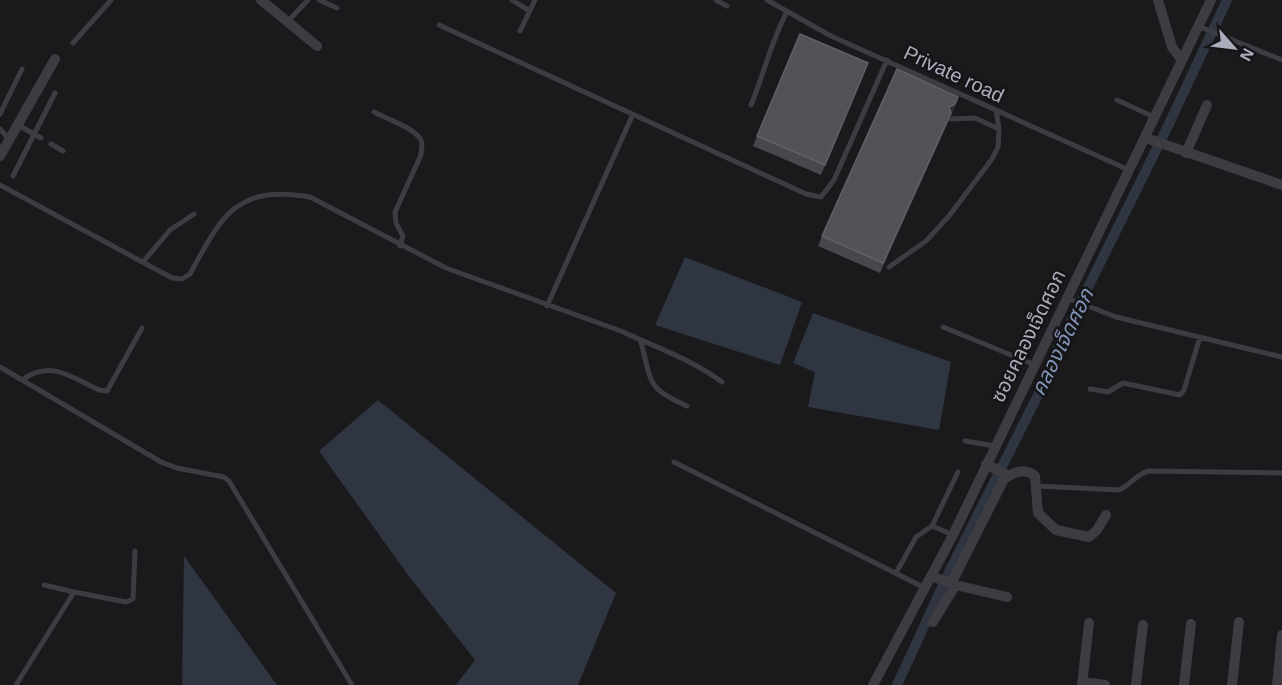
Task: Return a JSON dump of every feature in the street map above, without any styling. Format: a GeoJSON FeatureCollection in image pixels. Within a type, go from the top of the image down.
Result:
{"type":"FeatureCollection","features":[{"type":"Feature","properties":{"kind":"street"},"geometry":{"type":"LineString","coordinates":[[261,0],[317,46]]}},
{"type":"Feature","properties":{"kind":"street"},"geometry":{"type":"LineString","coordinates":[[1158,0],[1172,47],[1181,59]]}},
{"type":"Feature","properties":{"kind":"street","name":"ซอยคลองเจ็ดศอก"},"geometry":{"type":"LineString","coordinates":[[873,685],[926,588],[945,582],[953,535],[1033,364],[1130,171],[1154,141],[1155,118],[1181,59],[1201,27],[1211,0]]}},
{"type":"Feature","properties":{"kind":"street"},"geometry":{"type":"LineString","coordinates":[[0,156],[55,59]]}},
{"type":"Feature","properties":{"kind":"street"},"geometry":{"type":"LineString","coordinates":[[1186,153],[1207,105]]}},
{"type":"Feature","properties":{"kind":"street"},"geometry":{"type":"LineString","coordinates":[[1154,141],[1282,185]]}},
{"type":"Feature","properties":{"kind":"street"},"geometry":{"type":"LineString","coordinates":[[987,465],[1006,474],[1016,471],[1030,472],[1035,476],[1038,513],[1056,530],[1089,537],[1097,530],[1106,515]]}},
{"type":"Feature","properties":{"kind":"street"},"geometry":{"type":"LineString","coordinates":[[933,622],[945,582],[1006,474]]}},
{"type":"Feature","properties":{"kind":"street"},"geometry":{"type":"LineString","coordinates":[[945,582],[1007,597]]}},
{"type":"Feature","properties":{"kind":"street"},"geometry":{"type":"LineString","coordinates":[[1232,685],[1239,622]]}},
{"type":"Feature","properties":{"kind":"street"},"geometry":{"type":"LineString","coordinates":[[1089,623],[1082,683],[1105,685]]}},
{"type":"Feature","properties":{"kind":"street"},"geometry":{"type":"LineString","coordinates":[[1184,685],[1191,624]]}},
{"type":"Feature","properties":{"kind":"street"},"geometry":{"type":"LineString","coordinates":[[1137,685],[1143,625]]}},
{"type":"Feature","properties":{"kind":"street"},"geometry":{"type":"LineString","coordinates":[[1277,685],[1282,635]]}},
{"type":"Feature","properties":{"kind":"lane"},"geometry":{"type":"LineString","coordinates":[[74,43],[111,0]]}},
{"type":"Feature","properties":{"kind":"lane"},"geometry":{"type":"LineString","coordinates":[[288,21],[309,0]]}},
{"type":"Feature","properties":{"kind":"lane"},"geometry":{"type":"LineString","coordinates":[[319,0],[337,8]]}},
{"type":"Feature","properties":{"kind":"lane"},"geometry":{"type":"LineString","coordinates":[[512,0],[530,11]]}},
{"type":"Feature","properties":{"kind":"lane"},"geometry":{"type":"LineString","coordinates":[[520,31],[535,0]]}},
{"type":"Feature","properties":{"kind":"lane"},"geometry":{"type":"LineString","coordinates":[[716,0],[728,6]]}},
{"type":"Feature","properties":{"kind":"lane","name":"Private road"},"geometry":{"type":"LineString","coordinates":[[767,0],[811,26],[1130,171]]}},
{"type":"Feature","properties":{"kind":"lane"},"geometry":{"type":"LineString","coordinates":[[750,105],[787,12]]}},
{"type":"Feature","properties":{"kind":"lane"},"geometry":{"type":"LineString","coordinates":[[439,25],[806,194],[821,197],[834,180],[887,60]]}},
{"type":"Feature","properties":{"kind":"lane"},"geometry":{"type":"LineString","coordinates":[[1201,27],[1218,36],[1282,60]]}},
{"type":"Feature","properties":{"kind":"lane"},"geometry":{"type":"LineString","coordinates":[[0,114],[22,69]]}},
{"type":"Feature","properties":{"kind":"lane"},"geometry":{"type":"LineString","coordinates":[[13,176],[55,93]]}},
{"type":"Feature","properties":{"kind":"lane"},"geometry":{"type":"LineString","coordinates":[[1118,100],[1155,118]]}},
{"type":"Feature","properties":{"kind":"lane"},"geometry":{"type":"LineString","coordinates":[[889,267],[926,241],[949,216],[992,159],[998,147],[999,129],[996,110]]}},
{"type":"Feature","properties":{"kind":"lane"},"geometry":{"type":"LineString","coordinates":[[374,112],[411,132],[420,140],[422,146],[421,155],[395,212],[396,223],[403,236],[400,246]]}},
{"type":"Feature","properties":{"kind":"lane"},"geometry":{"type":"LineString","coordinates":[[547,306],[633,114]]}},
{"type":"Feature","properties":{"kind":"lane"},"geometry":{"type":"LineString","coordinates":[[950,119],[975,118],[999,129]]}},
{"type":"Feature","properties":{"kind":"lane"},"geometry":{"type":"LineString","coordinates":[[18,125],[41,138]]}},
{"type":"Feature","properties":{"kind":"lane"},"geometry":{"type":"LineString","coordinates":[[0,129],[9,139]]}},
{"type":"Feature","properties":{"kind":"lane"},"geometry":{"type":"LineString","coordinates":[[51,144],[63,151]]}},
{"type":"Feature","properties":{"kind":"lane"},"geometry":{"type":"LineString","coordinates":[[0,185],[172,278],[182,279],[190,274],[220,220],[230,210],[238,205],[267,196],[289,193],[310,197],[446,268],[621,331],[641,342],[691,361],[722,382]]}},
{"type":"Feature","properties":{"kind":"lane"},"geometry":{"type":"LineString","coordinates":[[143,262],[170,230],[194,213]]}},
{"type":"Feature","properties":{"kind":"lane"},"geometry":{"type":"LineString","coordinates":[[1066,297],[1116,317],[1282,357]]}},
{"type":"Feature","properties":{"kind":"lane"},"geometry":{"type":"LineString","coordinates":[[943,327],[1033,364]]}},
{"type":"Feature","properties":{"kind":"lane"},"geometry":{"type":"LineString","coordinates":[[22,380],[41,368],[107,391],[142,328]]}},
{"type":"Feature","properties":{"kind":"lane"},"geometry":{"type":"LineString","coordinates":[[1090,389],[1108,392],[1123,382],[1180,395],[1200,337]]}},
{"type":"Feature","properties":{"kind":"lane"},"geometry":{"type":"LineString","coordinates":[[641,342],[649,380],[655,389],[687,406]]}},
{"type":"Feature","properties":{"kind":"lane"},"geometry":{"type":"LineString","coordinates":[[0,367],[161,462],[177,468],[224,477],[229,481],[352,685]]}},
{"type":"Feature","properties":{"kind":"lane"},"geometry":{"type":"LineString","coordinates":[[965,441],[995,446]]}},
{"type":"Feature","properties":{"kind":"lane"},"geometry":{"type":"LineString","coordinates":[[674,462],[926,588]]}},
{"type":"Feature","properties":{"kind":"lane"},"geometry":{"type":"LineString","coordinates":[[1037,486],[1119,490],[1130,485],[1140,473],[1149,471],[1282,473]]}},
{"type":"Feature","properties":{"kind":"lane"},"geometry":{"type":"LineString","coordinates":[[896,573],[916,537],[932,525],[958,472]]}},
{"type":"Feature","properties":{"kind":"lane"},"geometry":{"type":"LineString","coordinates":[[932,525],[953,535]]}},
{"type":"Feature","properties":{"kind":"lane"},"geometry":{"type":"LineString","coordinates":[[44,585],[126,602],[133,600],[135,551]]}},
{"type":"Feature","properties":{"kind":"lane"},"geometry":{"type":"LineString","coordinates":[[16,685],[74,592]]}},
{"type":"Feature","properties":{"kind":"water"},"geometry":{"type":"Polygon","coordinates":[[[685,257],[802,302],[780,365],[655,325],[685,257]]]}},
{"type":"Feature","properties":{"kind":"water"},"geometry":{"type":"Polygon","coordinates":[[[813,313],[951,362],[939,430],[808,407],[815,372],[793,363],[813,313]]]}},
{"type":"Feature","properties":{"kind":"water"},"geometry":{"type":"Polygon","coordinates":[[[378,400],[616,593],[578,685],[456,685],[475,660],[408,575],[319,451],[378,400]]]}},
{"type":"Feature","properties":{"kind":"water"},"geometry":{"type":"Polygon","coordinates":[[[184,556],[277,685],[182,685],[184,556]]]}},
{"type":"Feature","properties":{"kind":"building"},"geometry":{"type":"Polygon","coordinates":[[[800,34],[868,63],[825,165],[757,136],[800,34]]]}},
{"type":"Feature","properties":{"kind":"building"},"geometry":{"type":"Polygon","coordinates":[[[897,69],[958,97],[955,104],[949,107],[951,113],[883,263],[822,236],[897,69]]]}},
{"type":"Feature","properties":{"kind":"waterway","name":"คลองเจ็ดศอก"},"geometry":{"type":"LineString","coordinates":[[897,685],[950,570],[1046,379],[1056,352],[1167,128],[1227,0]]}}]}
